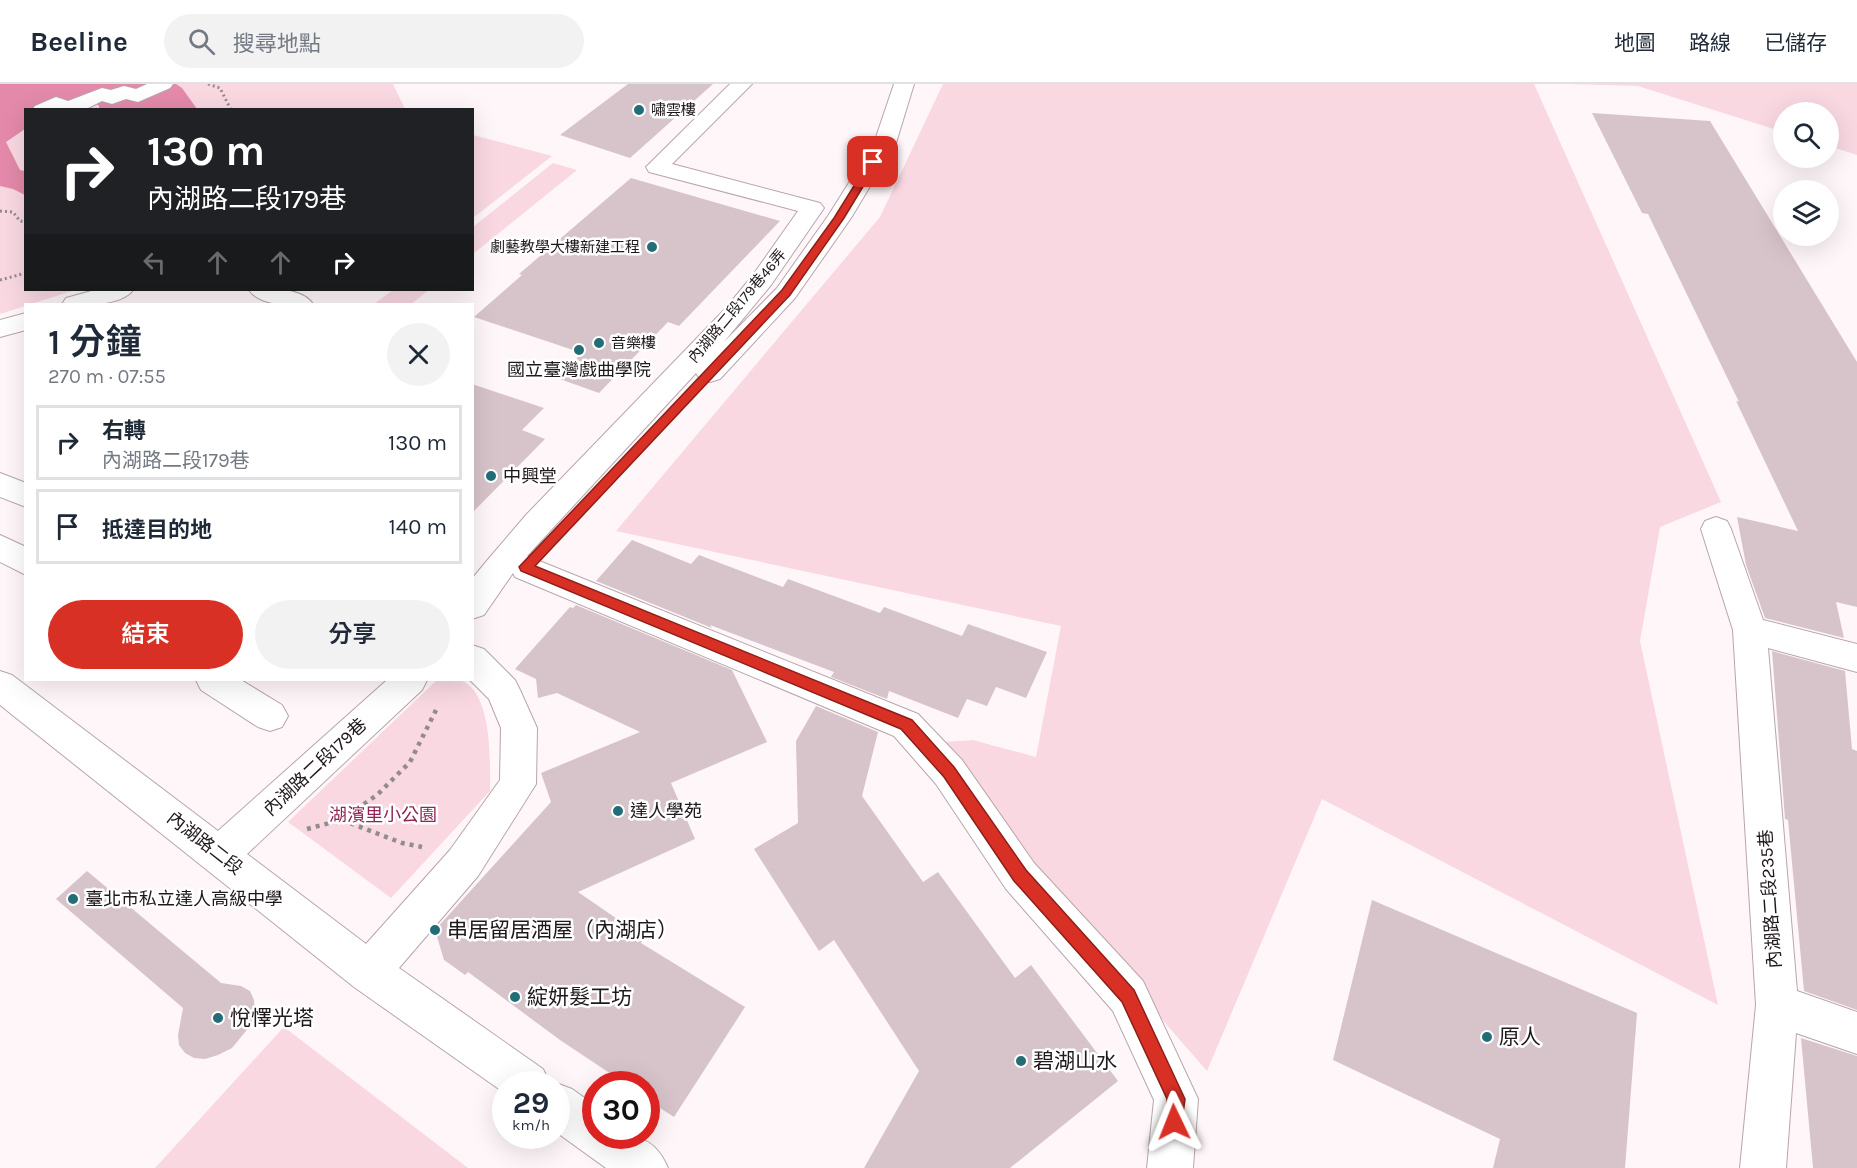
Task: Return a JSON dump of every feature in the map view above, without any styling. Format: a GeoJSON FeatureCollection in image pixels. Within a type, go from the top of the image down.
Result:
{"type":"FeatureCollection","features":[{"type":"Feature","properties":{"kind":"street"},"geometry":{"type":"LineString","coordinates":[[70,108],[102,94],[112,98],[124,92],[138,96],[163,84]]}},
{"type":"Feature","properties":{"kind":"street","name":"內湖路二段179巷46弄"},"geometry":{"type":"LineString","coordinates":[[474,603],[487,582],[533,528],[711,341],[796,235],[812,208],[657,167],[742,84]]}},
{"type":"Feature","properties":{"kind":"street"},"geometry":{"type":"LineString","coordinates":[[474,618],[526,567],[786,293],[839,218],[885,143],[904,84]]}},
{"type":"Feature","properties":{"kind":"street"},"geometry":{"type":"LineString","coordinates":[[46,108],[56,103],[66,108]]}},
{"type":"Feature","properties":{"kind":"street"},"geometry":{"type":"LineString","coordinates":[[78,303],[117,291]]}},
{"type":"Feature","properties":{"kind":"street"},"geometry":{"type":"LineString","coordinates":[[265,291],[297,303]]}},
{"type":"Feature","properties":{"kind":"street"},"geometry":{"type":"LineString","coordinates":[[0,329],[24,322]]}},
{"type":"Feature","properties":{"kind":"street","name":"內湖路二段235巷"},"geometry":{"type":"LineString","coordinates":[[1716,529],[1750,630],[1777,1005],[1763,1168]]}},
{"type":"Feature","properties":{"kind":"street"},"geometry":{"type":"LineString","coordinates":[[0,547],[24,562]]}},
{"type":"Feature","properties":{"kind":"street"},"geometry":{"type":"LineString","coordinates":[[526,567],[906,725],[949,772],[1020,876],[1128,996],[1176,1099],[1170,1168]]}},
{"type":"Feature","properties":{"kind":"street"},"geometry":{"type":"LineString","coordinates":[[1750,630],[1857,658]]}},
{"type":"Feature","properties":{"kind":"street"},"geometry":{"type":"LineString","coordinates":[[369,972],[475,848],[518,784],[519,728],[503,690],[474,660]]}},
{"type":"Feature","properties":{"kind":"street"},"geometry":{"type":"LineString","coordinates":[[215,681],[270,716]]}},
{"type":"Feature","properties":{"kind":"street","name":"內湖路二段179巷"},"geometry":{"type":"LineString","coordinates":[[231,844],[409,681]]}},
{"type":"Feature","properties":{"kind":"street","name":"內湖路二段"},"geometry":{"type":"LineString","coordinates":[[0,685],[231,844],[369,972],[510,1071]]}},
{"type":"Feature","properties":{"kind":"street"},"geometry":{"type":"LineString","coordinates":[[1777,1005],[1857,1033]]}},
{"type":"Feature","properties":{"kind":"street"},"geometry":{"type":"LineString","coordinates":[[618,1149],[645,1168]]}},
{"type":"Feature","properties":{"kind":"path"},"geometry":{"type":"LineString","coordinates":[[208,84],[220,87]]}},
{"type":"Feature","properties":{"kind":"path"},"geometry":{"type":"LineString","coordinates":[[220,87],[224,84]]}},
{"type":"Feature","properties":{"kind":"path"},"geometry":{"type":"LineString","coordinates":[[220,87],[230,108]]}},
{"type":"Feature","properties":{"kind":"path"},"geometry":{"type":"LineString","coordinates":[[0,211],[13,212],[20,221],[24,222]]}},
{"type":"Feature","properties":{"kind":"path"},"geometry":{"type":"LineString","coordinates":[[0,280],[24,274]]}},
{"type":"Feature","properties":{"kind":"path"},"geometry":{"type":"LineString","coordinates":[[231,844],[276,838],[341,820],[377,795],[410,762],[438,707]]}},
{"type":"Feature","properties":{"kind":"path"},"geometry":{"type":"LineString","coordinates":[[341,820],[362,825],[408,846],[475,848]]}},
{"type":"Feature","properties":{"kind":"green space"},"geometry":{"type":"Polygon","coordinates":[[[0,84],[393,84],[405,108],[24,108],[24,291],[72,291],[34,303],[24,303],[24,306],[0,314],[0,84]]]}},
{"type":"Feature","properties":{"kind":"green space"},"geometry":{"type":"Polygon","coordinates":[[[943,84],[1534,84],[1721,502],[1660,527],[1640,641],[1718,1005],[1322,799],[1207,1071],[1010,845],[944,742],[973,740],[1036,757],[1061,626],[616,531],[880,217],[943,84]]]}},
{"type":"Feature","properties":{"kind":"green space"},"geometry":{"type":"Polygon","coordinates":[[[1568,84],[1857,84],[1857,155],[1839,149],[1839,102],[1773,102],[1773,129],[1638,86],[1568,84]]]}},
{"type":"Feature","properties":{"kind":"green space"},"geometry":{"type":"Polygon","coordinates":[[[474,136],[552,156],[474,217],[474,136]]]}},
{"type":"Feature","properties":{"kind":"green space"},"geometry":{"type":"Polygon","coordinates":[[[553,163],[577,170],[474,253],[474,226],[553,163]]]}},
{"type":"Feature","properties":{"kind":"green space"},"geometry":{"type":"Polygon","coordinates":[[[392,291],[428,291],[412,303],[375,303],[392,291]]]}},
{"type":"Feature","properties":{"kind":"green space","name":"湖濱里小公園"},"geometry":{"type":"Polygon","coordinates":[[[436,681],[462,681],[471,687],[479,698],[487,730],[490,791],[391,898],[288,822],[436,681]]]}},
{"type":"Feature","properties":{"kind":"green space"},"geometry":{"type":"Polygon","coordinates":[[[284,1027],[468,1168],[155,1168],[284,1027]]]}},
{"type":"Feature","properties":{"kind":"shaded area"},"geometry":{"type":"Polygon","coordinates":[[[0,84],[176,84],[182,88],[196,108],[99,108],[96,103],[72,108],[24,108],[24,130],[6,142],[20,170],[24,171],[24,194],[0,186],[0,84]]]}},
{"type":"Feature","properties":{"kind":"building","name":"嘯雲樓"},"geometry":{"type":"Polygon","coordinates":[[[628,84],[713,84],[630,158],[560,135],[628,84]]]}},
{"type":"Feature","properties":{"kind":"building"},"geometry":{"type":"Polygon","coordinates":[[[1592,113],[1710,121],[1773,224],[1773,246],[1786,246],[1857,362],[1857,607],[1836,602],[1844,638],[1765,618],[1746,565],[1737,517],[1798,531],[1736,401],[1739,402],[1648,214],[1642,213],[1592,113]]]}},
{"type":"Feature","properties":{"kind":"building","name":"劇藝教學大樓新建工程"},"geometry":{"type":"Polygon","coordinates":[[[631,178],[780,221],[679,326],[668,322],[599,393],[557,378],[582,353],[474,317],[522,275],[519,274],[631,178]]]}},
{"type":"Feature","properties":{"kind":"building","name":"中興堂"},"geometry":{"type":"Polygon","coordinates":[[[474,385],[544,408],[522,430],[545,439],[474,511],[474,385]]]}},
{"type":"Feature","properties":{"kind":"building"},"geometry":{"type":"Polygon","coordinates":[[[632,540],[691,564],[699,555],[783,587],[788,579],[880,613],[884,607],[962,636],[968,624],[1047,652],[1026,698],[996,687],[987,706],[967,699],[958,718],[889,691],[887,699],[831,677],[834,672],[710,625],[712,628],[596,581],[632,540]]]}},
{"type":"Feature","properties":{"kind":"building"},"geometry":{"type":"Polygon","coordinates":[[[576,605],[732,670],[767,742],[671,783],[695,839],[578,892],[645,938],[641,943],[745,1007],[674,1117],[660,1108],[660,1071],[606,1071],[560,1040],[468,972],[465,975],[444,960],[435,930],[551,802],[541,773],[640,732],[557,693],[538,698],[536,679],[515,669],[570,607],[573,608],[576,605]]]}},
{"type":"Feature","properties":{"kind":"building"},"geometry":{"type":"Polygon","coordinates":[[[1772,651],[1845,671],[1852,749],[1857,751],[1857,1010],[1804,991],[1788,820],[1785,819],[1772,651]]]}},
{"type":"Feature","properties":{"kind":"building"},"geometry":{"type":"Polygon","coordinates":[[[816,706],[878,732],[862,796],[923,882],[938,872],[1015,978],[1031,965],[1118,1081],[1010,1168],[864,1168],[919,1071],[834,940],[819,951],[754,849],[798,823],[796,741],[816,706]]]}},
{"type":"Feature","properties":{"kind":"building"},"geometry":{"type":"Polygon","coordinates":[[[87,871],[221,983],[241,986],[250,991],[254,1000],[255,1012],[251,1025],[232,1048],[205,1059],[194,1058],[185,1053],[179,1045],[178,1035],[183,1008],[56,899],[87,871]]]}},
{"type":"Feature","properties":{"kind":"building","name":"原人"},"geometry":{"type":"Polygon","coordinates":[[[1372,900],[1637,1013],[1625,1168],[1493,1168],[1500,1139],[1333,1060],[1372,900]]]}},
{"type":"Feature","properties":{"kind":"building"},"geometry":{"type":"Polygon","coordinates":[[[1801,1038],[1857,1056],[1857,1168],[1813,1168],[1801,1038]]]}},
{"type":"Feature","properties":{"kind":"place","name":"嘯雲樓"},"geometry":{"type":"Point","coordinates":[639,110]}},
{"type":"Feature","properties":{"kind":"place","name":"劇藝教學大樓新建工程"},"geometry":{"type":"Point","coordinates":[652,247]}},
{"type":"Feature","properties":{"kind":"place","name":"音樂樓"},"geometry":{"type":"Point","coordinates":[599,343]}},
{"type":"Feature","properties":{"kind":"place","name":"國立臺灣戲曲學院"},"geometry":{"type":"Point","coordinates":[579,350]}},
{"type":"Feature","properties":{"kind":"place","name":"中興堂"},"geometry":{"type":"Point","coordinates":[491,476]}},
{"type":"Feature","properties":{"kind":"place","name":"達人學苑"},"geometry":{"type":"Point","coordinates":[618,811]}},
{"type":"Feature","properties":{"kind":"place","name":"臺北市私立達人高級中學"},"geometry":{"type":"Point","coordinates":[73,899]}},
{"type":"Feature","properties":{"kind":"place","name":"串居留居酒屋（內湖店）"},"geometry":{"type":"Point","coordinates":[435,930]}},
{"type":"Feature","properties":{"kind":"place","name":"綻妍髮工坊"},"geometry":{"type":"Point","coordinates":[515,997]}},
{"type":"Feature","properties":{"kind":"place","name":"悅懌光塔"},"geometry":{"type":"Point","coordinates":[218,1018]}},
{"type":"Feature","properties":{"kind":"place","name":"原人"},"geometry":{"type":"Point","coordinates":[1487,1037]}},
{"type":"Feature","properties":{"kind":"place","name":"碧湖山水"},"geometry":{"type":"Point","coordinates":[1021,1061]}},
{"type":"Feature","properties":{"kind":"route"},"geometry":{"type":"LineString","coordinates":[[873,162],[839,218],[786,293],[526,567],[906,725],[949,772],[1020,876],[1128,996],[1176,1099],[1174,1122]]}}]}
